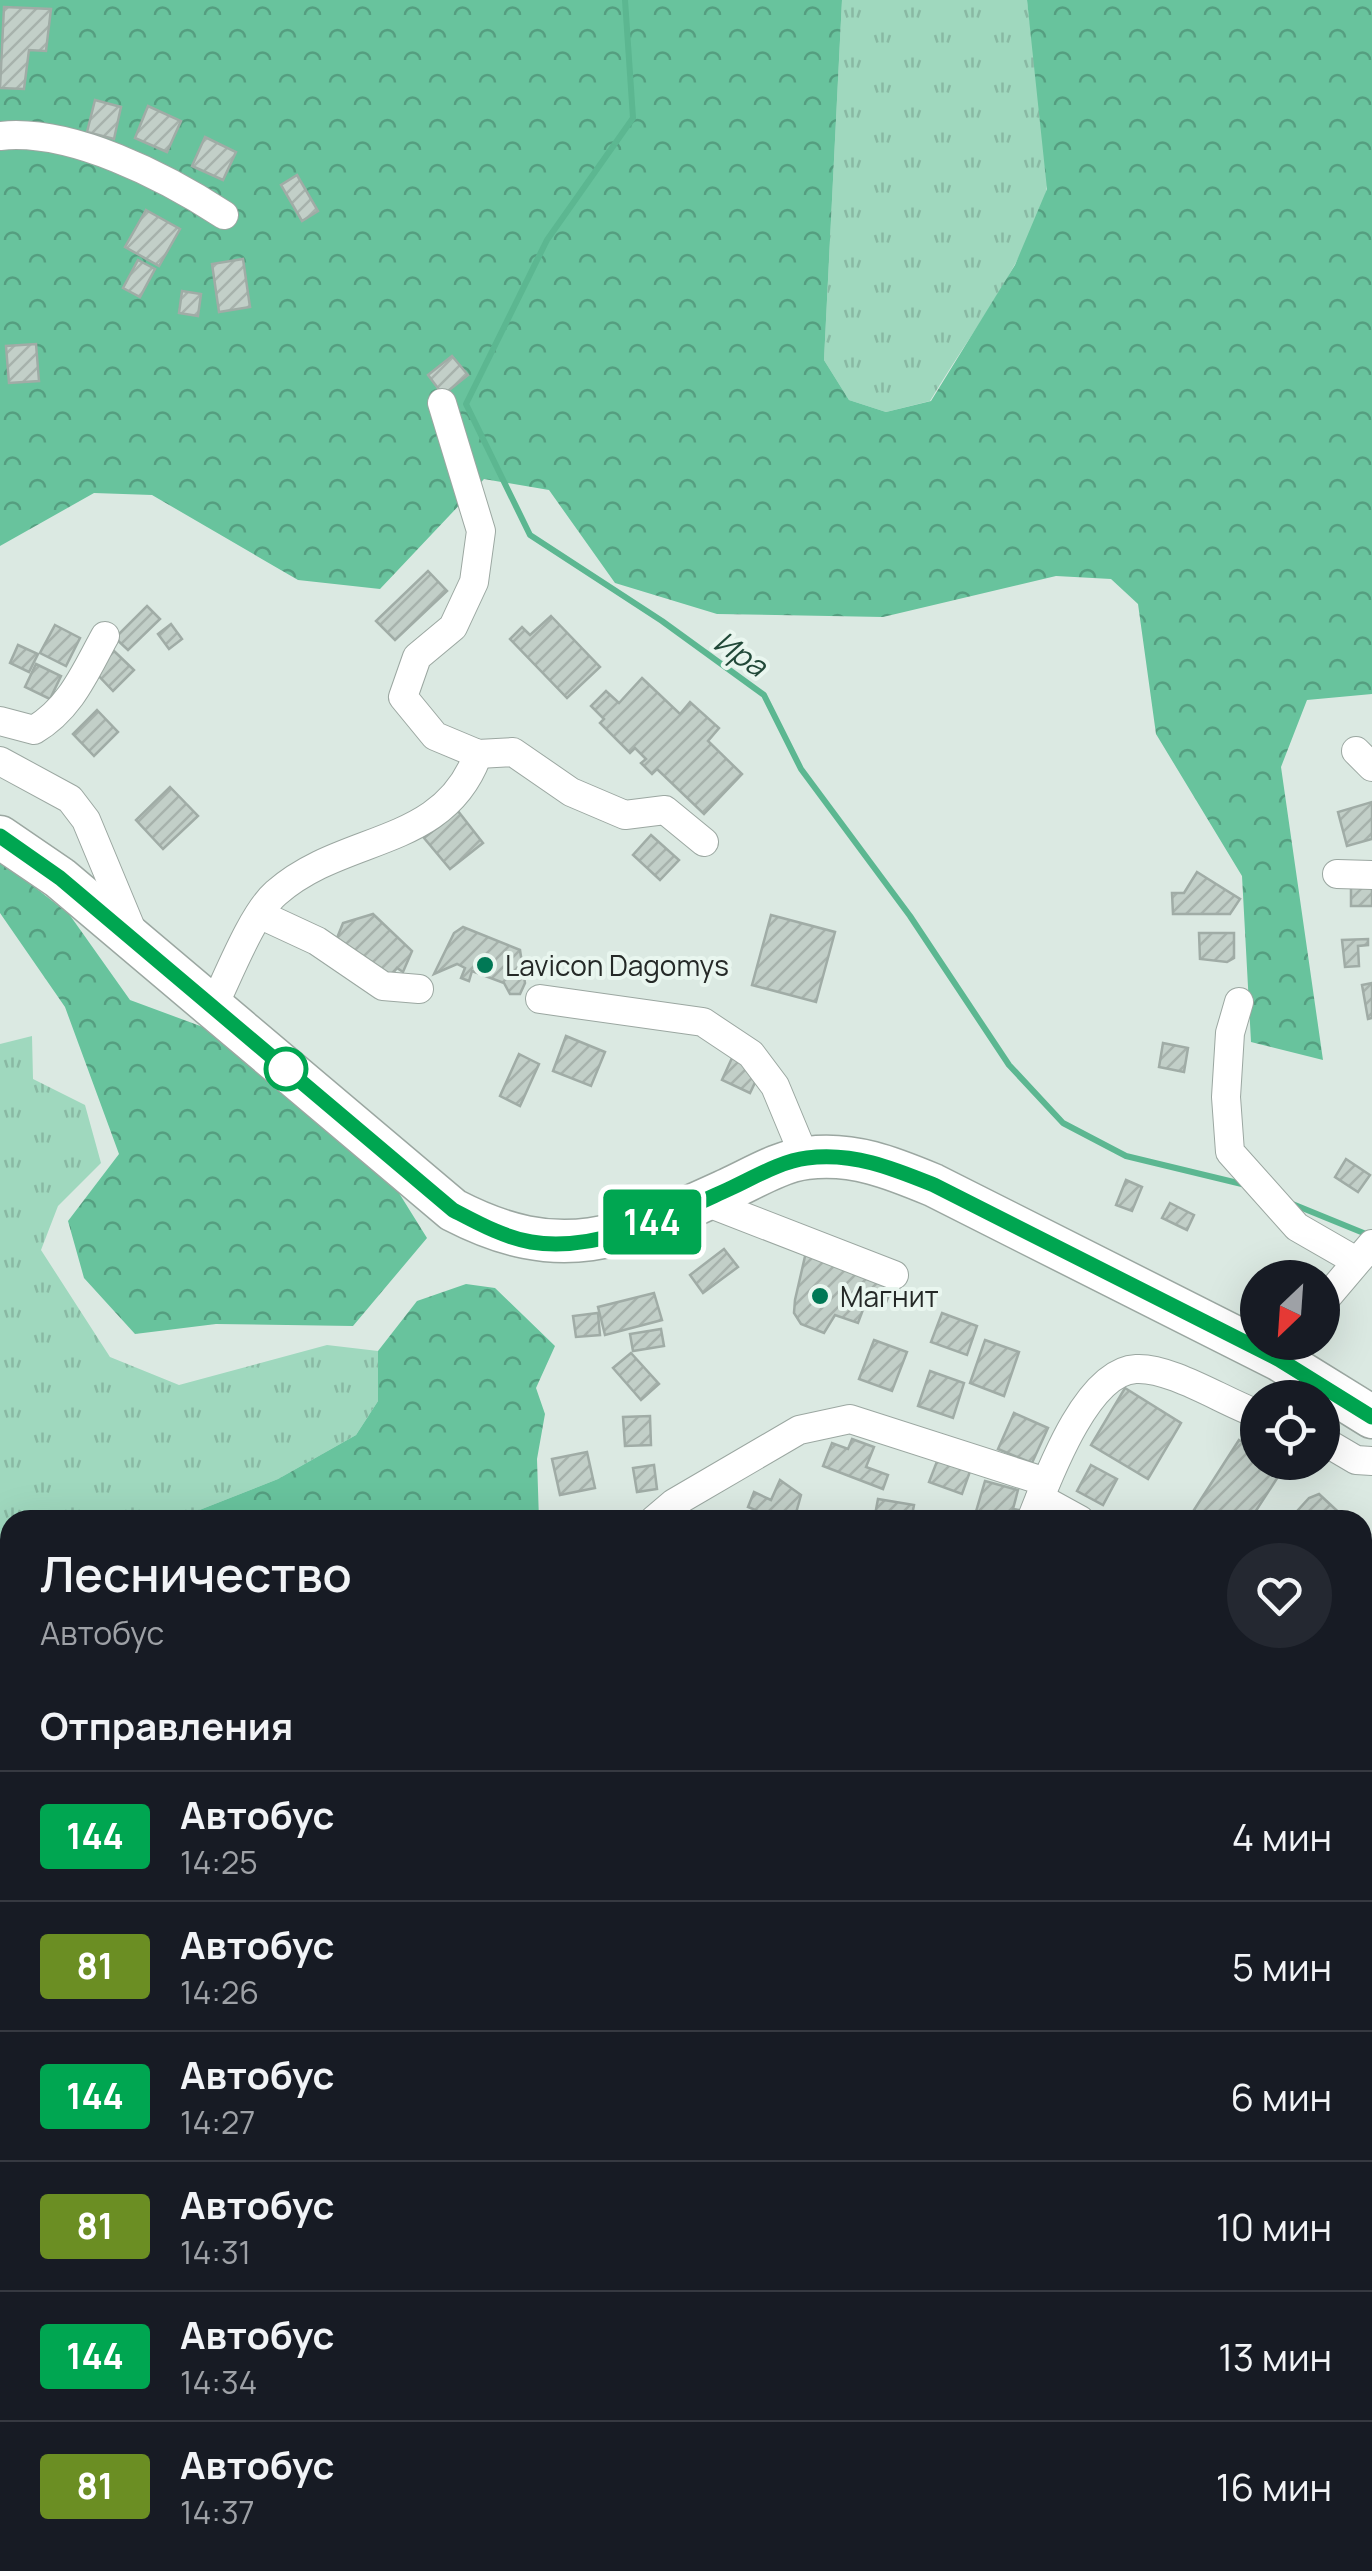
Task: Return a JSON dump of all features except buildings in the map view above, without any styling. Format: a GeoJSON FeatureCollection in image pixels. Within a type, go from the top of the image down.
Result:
{"type":"FeatureCollection","features":[{"type":"Feature","properties":{"kind":"highway"},"geometry":{"type":"LineString","coordinates":[[0,836],[60,878],[453,1210],[491,1230],[533,1242],[576,1241],[628,1232],[805,1158],[866,1161],[934,1185],[1240,1329]]}},
{"type":"Feature","properties":{"kind":"highway"},"geometry":{"type":"LineString","coordinates":[[1299,1360],[1372,1417]]}},
{"type":"Feature","properties":{"kind":"street"},"geometry":{"type":"LineString","coordinates":[[0,136],[66,144],[123,160],[224,215]]}},
{"type":"Feature","properties":{"kind":"street"},"geometry":{"type":"LineString","coordinates":[[442,403],[481,531],[474,582],[452,627],[418,657],[404,697],[434,736],[478,754],[513,752],[570,792],[625,815],[665,810],[704,842]]}},
{"type":"Feature","properties":{"kind":"street"},"geometry":{"type":"LineString","coordinates":[[0,721],[34,730],[52,719],[71,698],[105,636]]}},
{"type":"Feature","properties":{"kind":"street"},"geometry":{"type":"LineString","coordinates":[[212,1007],[274,894],[331,859],[429,819],[466,786],[478,754]]}},
{"type":"Feature","properties":{"kind":"street"},"geometry":{"type":"LineString","coordinates":[[0,760],[52,786],[78,810],[138,944]]}},
{"type":"Feature","properties":{"kind":"street"},"geometry":{"type":"LineString","coordinates":[[1337,874],[1372,876]]}},
{"type":"Feature","properties":{"kind":"street"},"geometry":{"type":"LineString","coordinates":[[262,915],[317,942],[383,986],[418,989]]}},
{"type":"Feature","properties":{"kind":"street"},"geometry":{"type":"LineString","coordinates":[[540,999],[703,1022],[751,1054],[759,1064],[775,1086],[805,1158]]}},
{"type":"Feature","properties":{"kind":"street"},"geometry":{"type":"LineString","coordinates":[[1239,1002],[1230,1033],[1226,1097],[1230,1152],[1297,1228],[1364,1252],[1340,1282]]}},
{"type":"Feature","properties":{"kind":"street"},"geometry":{"type":"LineString","coordinates":[[703,1201],[894,1275]]}},
{"type":"Feature","properties":{"kind":"street"},"geometry":{"type":"LineString","coordinates":[[666,1510],[799,1430],[850,1418],[1039,1500],[1103,1381],[1119,1373],[1136,1368],[1240,1407]]}},
{"type":"Feature","properties":{"kind":"street"},"geometry":{"type":"LineString","coordinates":[[1340,1451],[1356,1460],[1372,1461]]}},
{"type":"Feature","properties":{"kind":"green space"},"geometry":{"type":"Polygon","coordinates":[[[0,0],[842,0],[824,360],[849,400],[886,412],[931,401],[1015,265],[1047,189],[1027,0],[1372,0],[1372,694],[1307,700],[1281,767],[1323,1060],[1251,1042],[1242,876],[1156,734],[1138,604],[1111,579],[1056,576],[883,617],[717,614],[615,583],[549,490],[484,479],[380,589],[298,580],[152,495],[94,493],[0,546],[0,0]]]}},
{"type":"Feature","properties":{"kind":"green space"},"geometry":{"type":"Polygon","coordinates":[[[842,0],[1027,0],[1044,129],[1046,192],[1011,272],[930,401],[886,412],[849,400],[824,360],[842,0]]]}},
{"type":"Feature","properties":{"kind":"green space"},"geometry":{"type":"Polygon","coordinates":[[[0,860],[69,914],[130,1000],[203,1027],[389,1177],[427,1238],[353,1326],[216,1324],[135,1334],[84,1278],[68,1221],[119,1154],[65,1007],[0,913],[0,860]]]}},
{"type":"Feature","properties":{"kind":"green space"},"geometry":{"type":"Polygon","coordinates":[[[32,1036],[33,1079],[85,1105],[101,1163],[58,1206],[41,1250],[110,1357],[179,1385],[327,1345],[378,1351],[378,1401],[356,1435],[278,1479],[199,1510],[0,1510],[0,1044],[32,1036]]]}},
{"type":"Feature","properties":{"kind":"green space"},"geometry":{"type":"Polygon","coordinates":[[[466,1284],[495,1288],[555,1346],[536,1388],[545,1414],[537,1459],[539,1510],[199,1510],[278,1479],[356,1435],[378,1401],[378,1351],[417,1301],[466,1284]]]}},
{"type":"Feature","properties":{"kind":"waterway","name":"Ира"},"geometry":{"type":"LineString","coordinates":[[625,0],[633,118],[547,240],[466,404],[530,535],[662,621],[764,695],[801,769],[910,916],[1009,1065],[1063,1123],[1126,1156],[1246,1185]]}},
{"type":"Feature","properties":{"kind":"waterway","name":"Ира"},"geometry":{"type":"LineString","coordinates":[[1290,1203],[1371,1236]]}},
{"type":"Feature","properties":{"kind":"bus line","name":"144"},"geometry":{"type":"LineString","coordinates":[[0,836],[60,878],[453,1210],[491,1230],[533,1242],[576,1241],[628,1232],[805,1158],[852,1158],[880,1164],[934,1185],[1280,1360],[1372,1417]]}},
{"type":"Feature","properties":{"kind":"place","name":"Lavicon Dagomys"},"geometry":{"type":"Point","coordinates":[485,965]}},
{"type":"Feature","properties":{"kind":"place","name":"Магнит"},"geometry":{"type":"Point","coordinates":[820,1296]}}]}
